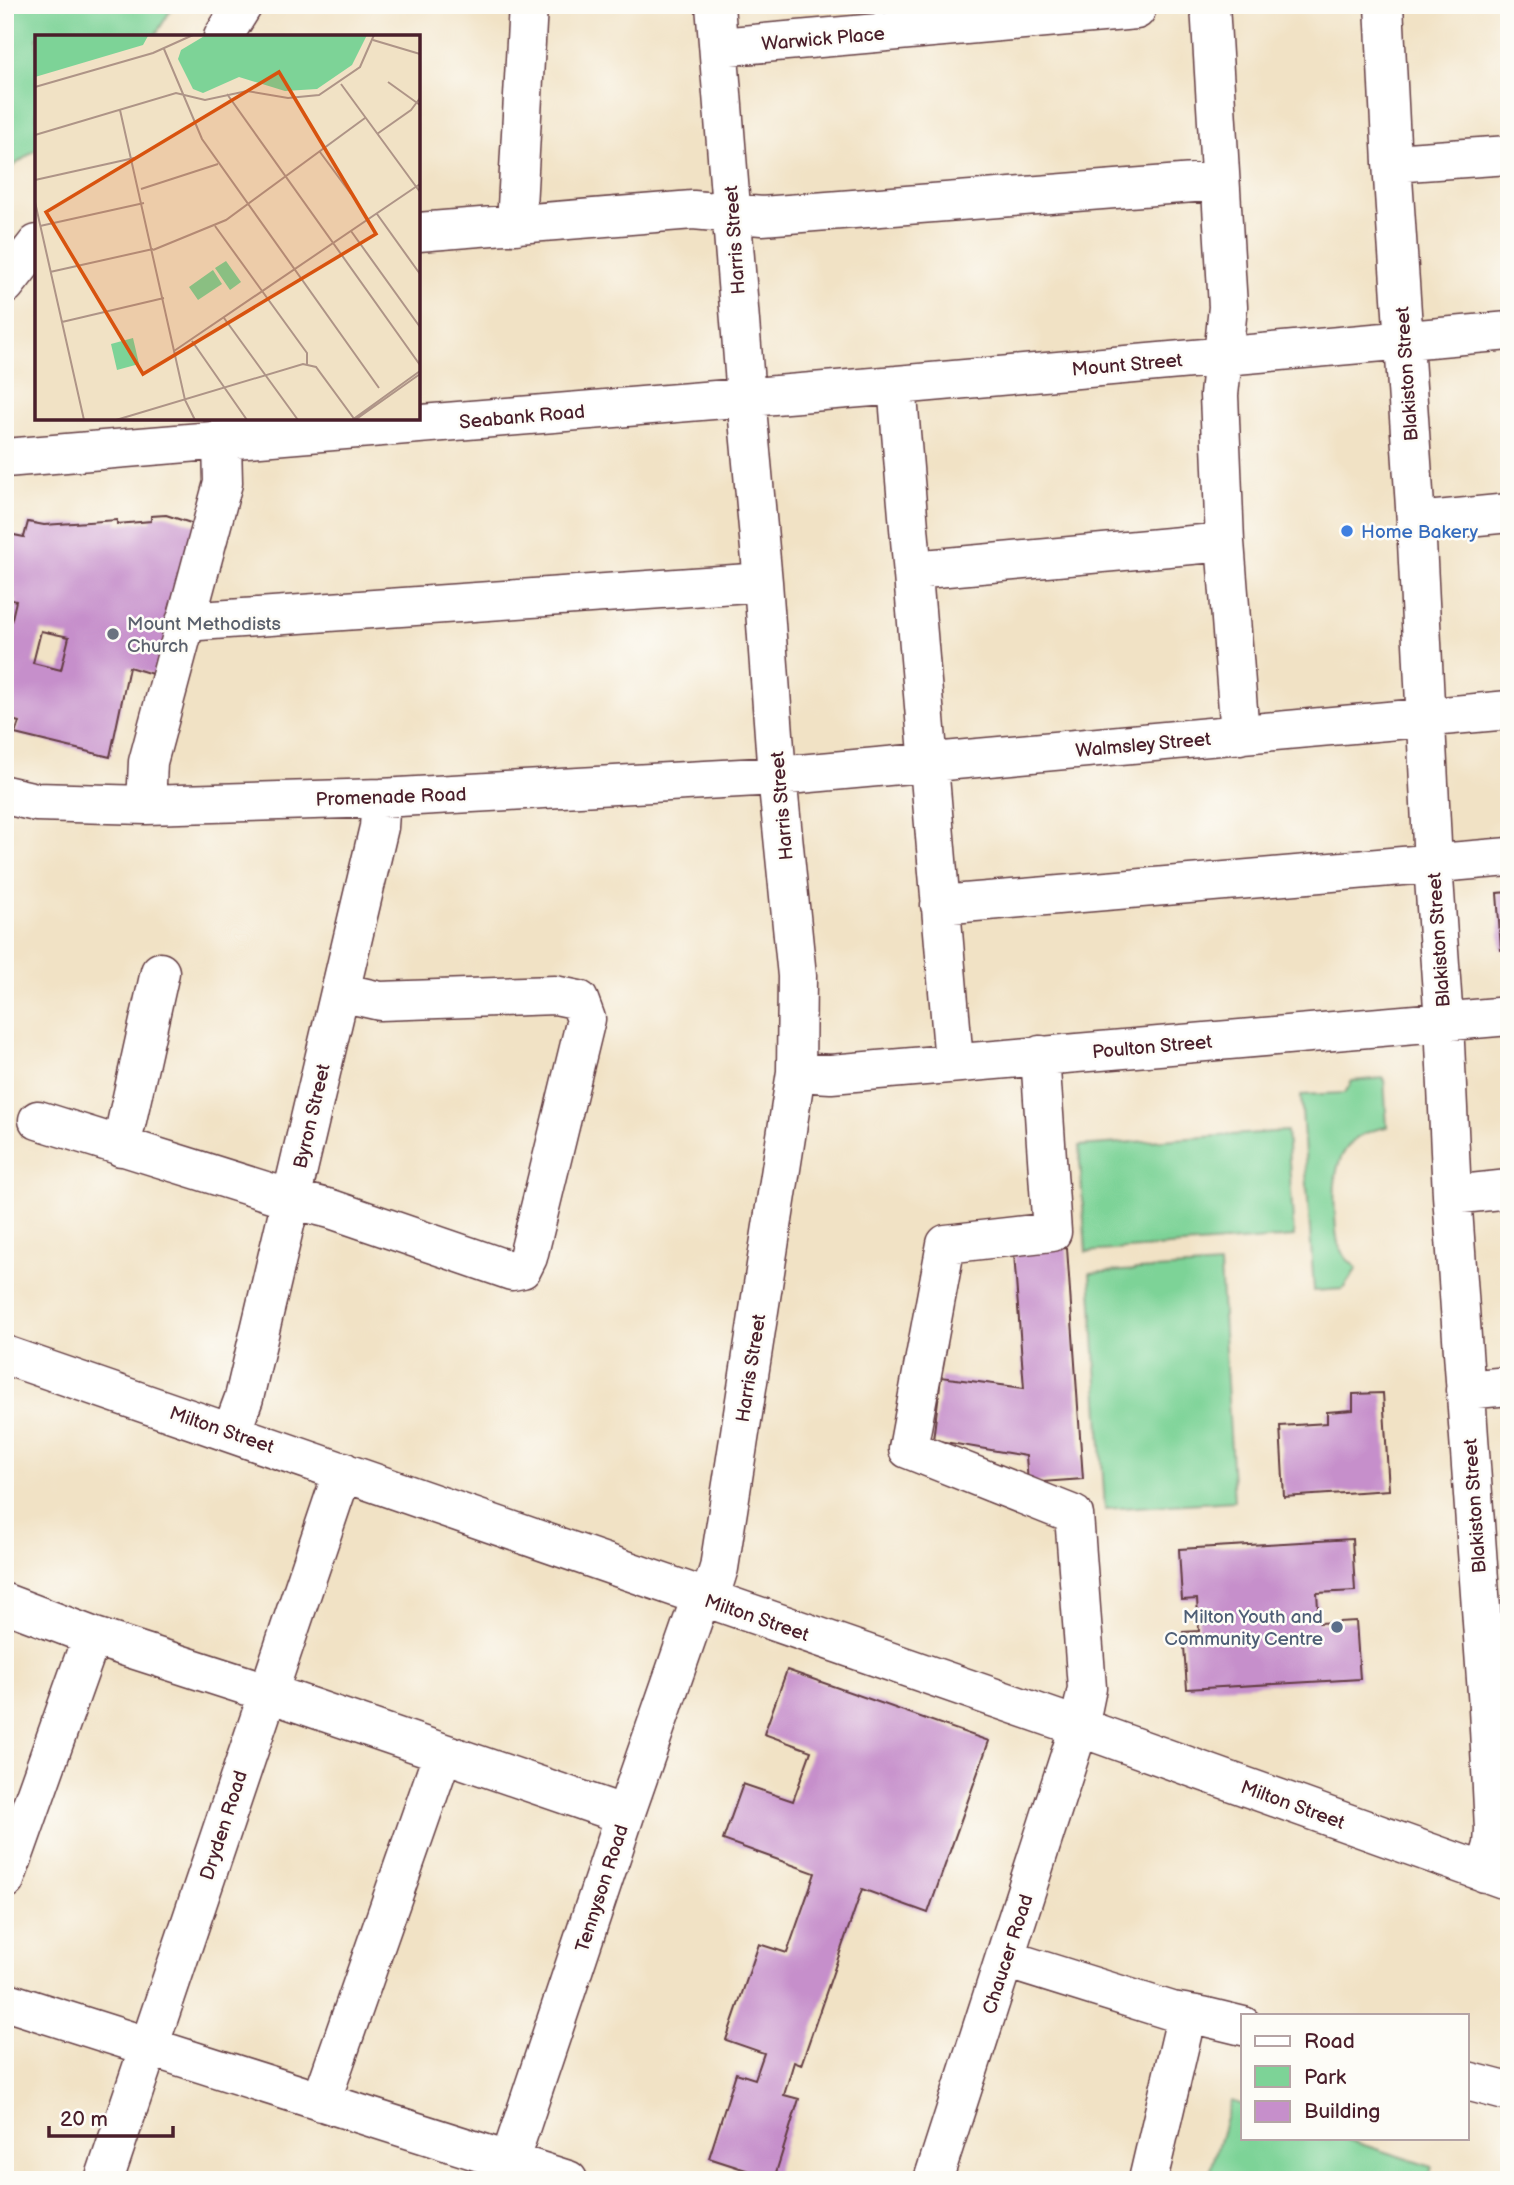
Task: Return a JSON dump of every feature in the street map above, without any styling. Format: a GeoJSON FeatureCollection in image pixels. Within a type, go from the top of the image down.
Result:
{"type":"FeatureCollection","features":[{"type":"Feature","properties":{"kind":"street"},"geometry":{"type":"LineString","coordinates":[[224,35],[243,5]]}},
{"type":"Feature","properties":{"kind":"street"},"geometry":{"type":"LineString","coordinates":[[516,225],[528,5]]}},
{"type":"Feature","properties":{"kind":"street","name":"Harris Street"},"geometry":{"type":"LineString","coordinates":[[705,1599],[719,1568],[796,1072],[797,976],[778,776],[715,5]]}},
{"type":"Feature","properties":{"kind":"street"},"geometry":{"type":"LineString","coordinates":[[1210,5],[1228,307],[1219,395],[1240,736]]}},
{"type":"Feature","properties":{"kind":"street","name":"Blakiston Street"},"geometry":{"type":"LineString","coordinates":[[1384,5],[1465,1390],[1499,1707],[1493,1845],[1497,1877]]}},
{"type":"Feature","properties":{"kind":"street","name":"Warwick Place"},"geometry":{"type":"LineString","coordinates":[[719,47],[1136,10]]}},
{"type":"Feature","properties":{"kind":"street"},"geometry":{"type":"LineString","coordinates":[[1392,163],[1509,155]]}},
{"type":"Feature","properties":{"kind":"street"},"geometry":{"type":"LineString","coordinates":[[420,232],[693,210],[762,216],[1220,181]]}},
{"type":"Feature","properties":{"kind":"street"},"geometry":{"type":"LineString","coordinates":[[5,285],[35,247]]}},
{"type":"Feature","properties":{"kind":"street","name":"Mount Street"},"geometry":{"type":"LineString","coordinates":[[746,397],[1509,331]]}},
{"type":"Feature","properties":{"kind":"street"},"geometry":{"type":"LineString","coordinates":[[897,385],[954,1062]]}},
{"type":"Feature","properties":{"kind":"street","name":"Seabank Road"},"geometry":{"type":"LineString","coordinates":[[5,458],[746,397]]}},
{"type":"Feature","properties":{"kind":"street"},"geometry":{"type":"LineString","coordinates":[[146,804],[148,762],[223,483],[222,441]]}},
{"type":"Feature","properties":{"kind":"street"},"geometry":{"type":"LineString","coordinates":[[1416,522],[1509,513]]}},
{"type":"Feature","properties":{"kind":"street"},"geometry":{"type":"LineString","coordinates":[[913,570],[1226,542]]}},
{"type":"Feature","properties":{"kind":"street"},"geometry":{"type":"LineString","coordinates":[[185,622],[763,582]]}},
{"type":"Feature","properties":{"kind":"street","name":"Walmsley Street"},"geometry":{"type":"LineString","coordinates":[[778,776],[1509,710]]}},
{"type":"Feature","properties":{"kind":"street","name":"Promenade Road"},"geometry":{"type":"LineString","coordinates":[[5,795],[36,802],[146,804],[381,798],[778,776]]}},
{"type":"Feature","properties":{"kind":"street","name":"Byron Street"},"geometry":{"type":"LineString","coordinates":[[231,1433],[244,1398],[379,827],[381,798]]}},
{"type":"Feature","properties":{"kind":"street"},"geometry":{"type":"LineString","coordinates":[[940,905],[1509,857]]}},
{"type":"Feature","properties":{"kind":"street"},"geometry":{"type":"LineString","coordinates":[[121,1147],[160,972]]}},
{"type":"Feature","properties":{"kind":"street"},"geometry":{"type":"LineString","coordinates":[[38,1120],[331,1209],[512,1271],[522,1269],[528,1257],[586,1019],[579,1000],[555,995],[380,1001],[340,992]]}},
{"type":"Feature","properties":{"kind":"street","name":"Poulton Street"},"geometry":{"type":"LineString","coordinates":[[796,1072],[831,1074],[1509,1016]]}},
{"type":"Feature","properties":{"kind":"street","name":"Chaucer Road"},"geometry":{"type":"LineString","coordinates":[[933,2180],[1079,1727],[1087,1688],[1074,1515],[908,1449],[946,1244],[1052,1232],[1040,1055]]}},
{"type":"Feature","properties":{"kind":"street"},"geometry":{"type":"LineString","coordinates":[[1452,1195],[1509,1189]]}},
{"type":"Feature","properties":{"kind":"street","name":"Milton Street"},"geometry":{"type":"LineString","coordinates":[[5,1354],[1079,1727],[1497,1877]]}},
{"type":"Feature","properties":{"kind":"street"},"geometry":{"type":"LineString","coordinates":[[1465,1390],[1509,1386]]}},
{"type":"Feature","properties":{"kind":"street","name":"Dryden Road"},"geometry":{"type":"LineString","coordinates":[[104,2180],[343,1471]]}},
{"type":"Feature","properties":{"kind":"street","name":"Tennyson Road"},"geometry":{"type":"LineString","coordinates":[[506,2171],[625,1815],[705,1599]]}},
{"type":"Feature","properties":{"kind":"street"},"geometry":{"type":"LineString","coordinates":[[5,1604],[92,1636],[267,1692],[625,1815]]}},
{"type":"Feature","properties":{"kind":"street"},"geometry":{"type":"LineString","coordinates":[[5,1880],[92,1636]]}},
{"type":"Feature","properties":{"kind":"street"},"geometry":{"type":"LineString","coordinates":[[321,2102],[443,1753]]}},
{"type":"Feature","properties":{"kind":"street"},"geometry":{"type":"LineString","coordinates":[[1005,1959],[1159,2007],[1241,2026]]}},
{"type":"Feature","properties":{"kind":"street"},"geometry":{"type":"LineString","coordinates":[[5,2001],[321,2102],[506,2171],[568,2180]]}},
{"type":"Feature","properties":{"kind":"street"},"geometry":{"type":"LineString","coordinates":[[1148,2180],[1187,2014]]}},
{"type":"Feature","properties":{"kind":"street"},"geometry":{"type":"LineString","coordinates":[[1468,2081],[1509,2092]]}},
{"type":"Feature","properties":{"kind":"green space"},"geometry":{"type":"Polygon","coordinates":[[[5,5],[174,5],[155,35],[35,35],[35,150],[5,172],[5,5]]]}},
{"type":"Feature","properties":{"kind":"green space"},"geometry":{"type":"Polygon","coordinates":[[[1384,1078],[1387,1127],[1370,1131],[1348,1147],[1341,1158],[1335,1184],[1338,1244],[1345,1257],[1357,1268],[1343,1289],[1314,1291],[1301,1095],[1345,1093],[1352,1081],[1384,1078]]]}},
{"type":"Feature","properties":{"kind":"green space"},"geometry":{"type":"Polygon","coordinates":[[[1287,1131],[1294,1237],[1086,1252],[1079,1146],[1287,1131]]]}},
{"type":"Feature","properties":{"kind":"green space"},"geometry":{"type":"Polygon","coordinates":[[[1220,1265],[1234,1501],[1105,1509],[1090,1273],[1220,1265]]]}},
{"type":"Feature","properties":{"kind":"green space"},"geometry":{"type":"Polygon","coordinates":[[[1231,2101],[1241,2104],[1241,2140],[1348,2140],[1432,2167],[1428,2180],[1208,2180],[1231,2101]]]}},
{"type":"Feature","properties":{"kind":"building","name":"Mount Methodists Church"},"geometry":{"type":"Polygon","coordinates":[[[166,515],[200,526],[159,676],[129,667],[110,757],[15,734],[19,722],[5,718],[5,648],[16,601],[5,598],[5,550],[9,534],[24,537],[28,522],[44,525],[117,520],[117,524],[151,521],[151,516],[166,515]],[[41,631],[33,663],[61,670],[69,637],[41,631]]]}},
{"type":"Feature","properties":{"kind":"building"},"geometry":{"type":"Polygon","coordinates":[[[1509,892],[1509,949],[1501,950],[1497,893],[1509,892]]]}},
{"type":"Feature","properties":{"kind":"building"},"geometry":{"type":"Polygon","coordinates":[[[1067,1248],[1083,1479],[1028,1483],[1026,1456],[933,1440],[941,1377],[1024,1388],[1014,1253],[1067,1248]]]}},
{"type":"Feature","properties":{"kind":"building"},"geometry":{"type":"Polygon","coordinates":[[[1383,1393],[1389,1490],[1284,1497],[1280,1426],[1327,1423],[1327,1412],[1353,1410],[1353,1394],[1383,1393]]]}},
{"type":"Feature","properties":{"kind":"building"},"geometry":{"type":"Polygon","coordinates":[[[1352,1539],[1355,1591],[1317,1593],[1319,1623],[1356,1621],[1360,1679],[1187,1689],[1183,1632],[1199,1631],[1197,1599],[1182,1600],[1179,1549],[1352,1539]]]}},
{"type":"Feature","properties":{"kind":"building"},"geometry":{"type":"Polygon","coordinates":[[[787,1670],[989,1741],[928,1913],[862,1889],[801,2065],[794,2062],[784,2095],[799,2099],[774,2179],[709,2158],[736,2073],[755,2079],[764,2053],[726,2040],[759,1944],[787,1953],[815,1873],[723,1840],[743,1784],[793,1801],[811,1751],[764,1734],[787,1670]]]}},
{"type":"Feature","properties":{"kind":"place","name":"Home Bakery"},"geometry":{"type":"Point","coordinates":[1347,531]}},
{"type":"Feature","properties":{"kind":"place","name":"Mount Methodists Church"},"geometry":{"type":"Point","coordinates":[113,634]}},
{"type":"Feature","properties":{"kind":"place","name":"Milton Youth and Community Centre"},"geometry":{"type":"Point","coordinates":[1337,1627]}}]}
